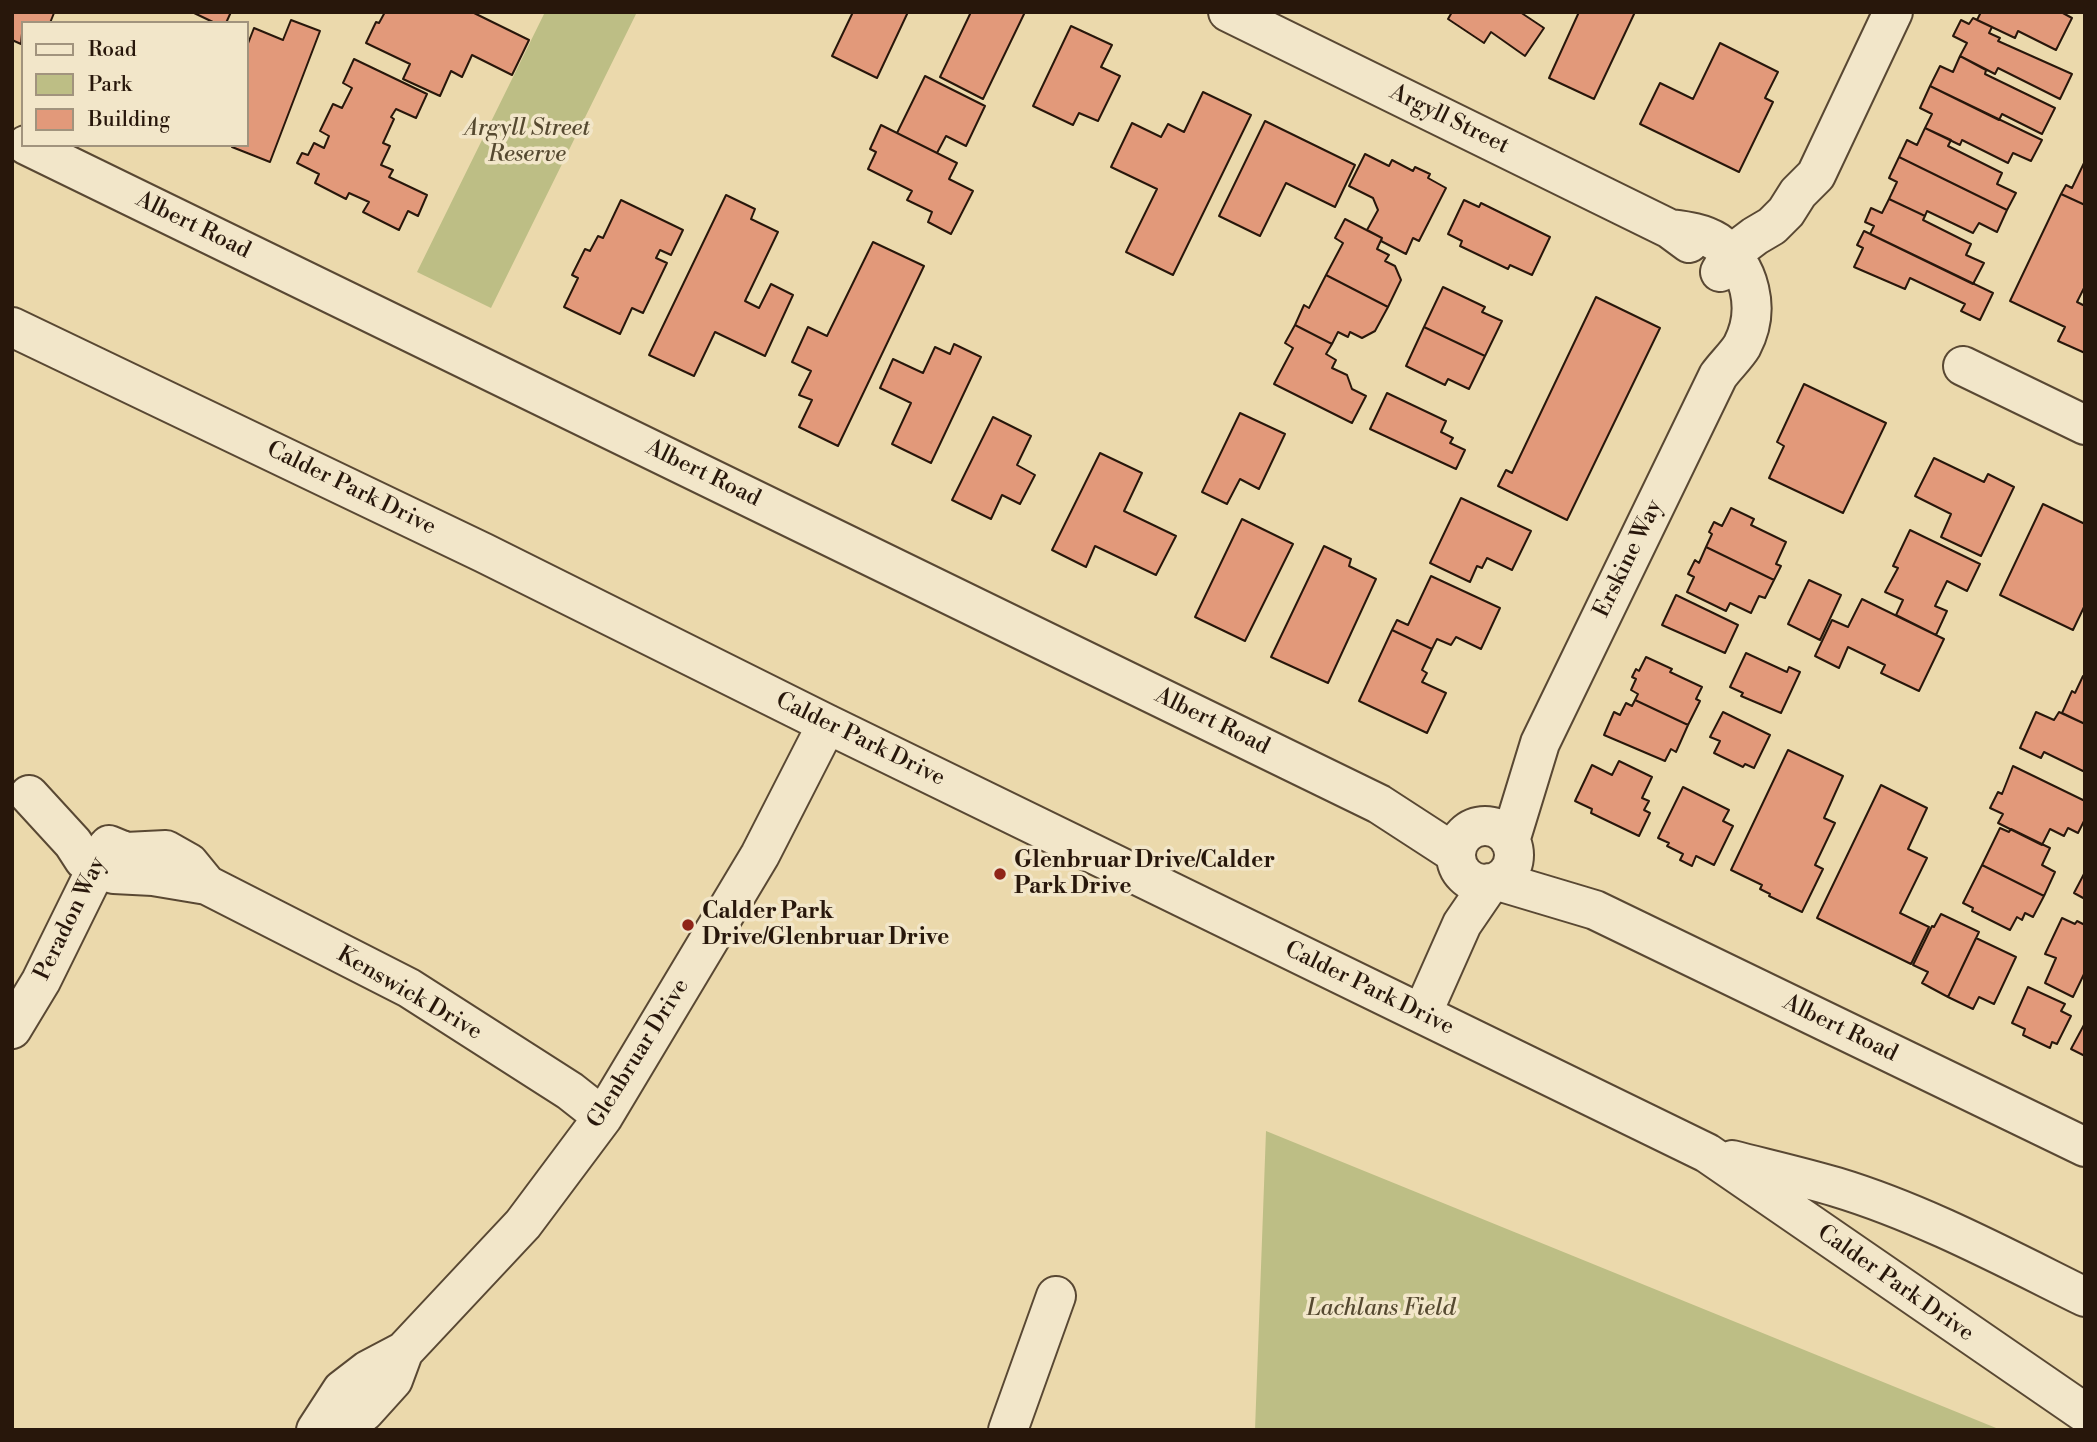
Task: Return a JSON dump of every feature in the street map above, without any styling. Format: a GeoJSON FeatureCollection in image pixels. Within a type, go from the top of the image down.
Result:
{"type":"FeatureCollection","features":[{"type":"Feature","properties":{"kind":"street","name":"Argyll Street"},"geometry":{"type":"LineString","coordinates":[[1228,12],[1670,229],[1708,258],[1731,265]]}},
{"type":"Feature","properties":{"kind":"street"},"geometry":{"type":"LineString","coordinates":[[1731,265],[1765,257],[1802,225],[1813,202],[1816,175],[1894,12]]}},
{"type":"Feature","properties":{"kind":"street","name":"Albert Road"},"geometry":{"type":"LineString","coordinates":[[28,147],[2085,1147]]}},
{"type":"Feature","properties":{"kind":"street","name":"Erskine Way"},"geometry":{"type":"LineString","coordinates":[[1413,1010],[1462,924],[1485,854],[1718,376],[1723,345],[1731,324],[1731,265]]}},
{"type":"Feature","properties":{"kind":"street","name":"Calder Park Drive"},"geometry":{"type":"LineString","coordinates":[[12,327],[472,547],[827,724],[1706,1153],[2085,1413]]}},
{"type":"Feature","properties":{"kind":"street"},"geometry":{"type":"LineString","coordinates":[[1963,366],[2085,425]]}},
{"type":"Feature","properties":{"kind":"street","name":"Glenbruar Drive"},"geometry":{"type":"LineString","coordinates":[[316,1430],[342,1390],[368,1370],[404,1350],[523,1224],[603,1117],[760,855],[827,724]]}},
{"type":"Feature","properties":{"kind":"street"},"geometry":{"type":"LineString","coordinates":[[21,791],[53,797],[71,805],[96,837],[102,857]]}},
{"type":"Feature","properties":{"kind":"street","name":"Kenswick Drive"},"geometry":{"type":"LineString","coordinates":[[102,857],[166,849],[189,863],[207,885],[409,988],[570,1091],[603,1117]]}},
{"type":"Feature","properties":{"kind":"street","name":"Peradon Way"},"geometry":{"type":"LineString","coordinates":[[12,1029],[41,981],[102,857]]}},
{"type":"Feature","properties":{"kind":"street","name":"Calder Park Drive"},"geometry":{"type":"LineString","coordinates":[[1706,1153],[1837,1187],[1896,1209],[1962,1236],[2085,1297]]}},
{"type":"Feature","properties":{"kind":"street"},"geometry":{"type":"LineString","coordinates":[[1008,1430],[1056,1296]]}},
{"type":"Feature","properties":{"kind":"street","name":"Glenbruar Drive"},"geometry":{"type":"LineString","coordinates":[[342,1430],[365,1411],[393,1380],[404,1350]]}},
{"type":"Feature","properties":{"kind":"green space","name":"Argyll Street Reserve"},"geometry":{"type":"Polygon","coordinates":[[[545,12],[637,12],[491,308],[417,272],[545,12]]]}},
{"type":"Feature","properties":{"kind":"green space","name":"Lachlans Field"},"geometry":{"type":"Polygon","coordinates":[[[1266,1131],[2001,1430],[1255,1430],[1266,1131]]]}},
{"type":"Feature","properties":{"kind":"building"},"geometry":{"type":"Polygon","coordinates":[[[12,12],[54,13],[51,21],[21,21],[21,44],[12,40],[12,12]]]}},
{"type":"Feature","properties":{"kind":"building"},"geometry":{"type":"Polygon","coordinates":[[[192,12],[231,12],[227,21],[211,21],[192,12]]]}},
{"type":"Feature","properties":{"kind":"building"},"geometry":{"type":"Polygon","coordinates":[[[385,12],[472,12],[529,40],[512,75],[472,55],[462,77],[451,71],[440,96],[403,79],[410,64],[366,43],[376,22],[379,23],[385,12]]]}},
{"type":"Feature","properties":{"kind":"building"},"geometry":{"type":"Polygon","coordinates":[[[853,12],[908,12],[877,78],[832,56],[853,12]]]}},
{"type":"Feature","properties":{"kind":"building"},"geometry":{"type":"Polygon","coordinates":[[[971,12],[1025,12],[983,99],[940,77],[971,12]]]}},
{"type":"Feature","properties":{"kind":"building"},"geometry":{"type":"Polygon","coordinates":[[[1452,12],[1520,12],[1544,28],[1525,56],[1491,32],[1484,43],[1448,19],[1452,12]]]}},
{"type":"Feature","properties":{"kind":"building"},"geometry":{"type":"Polygon","coordinates":[[[1579,12],[1635,12],[1594,99],[1549,78],[1579,12]]]}},
{"type":"Feature","properties":{"kind":"building"},"geometry":{"type":"Polygon","coordinates":[[[1981,12],[2061,12],[2072,18],[2056,50],[2018,31],[2015,38],[1977,20],[1981,12]]]}},
{"type":"Feature","properties":{"kind":"building"},"geometry":{"type":"Polygon","coordinates":[[[1973,18],[1992,27],[1989,33],[2000,38],[1998,41],[2072,74],[2060,99],[1998,68],[1995,74],[1960,56],[1967,43],[1953,36],[1961,20],[1969,24],[1973,18]]]}},
{"type":"Feature","properties":{"kind":"building"},"geometry":{"type":"Polygon","coordinates":[[[291,20],[320,31],[270,162],[232,147],[248,147],[248,43],[254,28],[283,40],[291,20]]]}},
{"type":"Feature","properties":{"kind":"building"},"geometry":{"type":"Polygon","coordinates":[[[1071,26],[1112,45],[1101,67],[1120,76],[1098,121],[1079,113],[1073,125],[1033,106],[1071,26]]]}},
{"type":"Feature","properties":{"kind":"building"},"geometry":{"type":"Polygon","coordinates":[[[1720,43],[1778,72],[1765,98],[1773,102],[1739,172],[1640,124],[1660,83],[1693,99],[1720,43]]]}},
{"type":"Feature","properties":{"kind":"building"},"geometry":{"type":"Polygon","coordinates":[[[1960,56],[1986,70],[1985,74],[2055,108],[2042,134],[2002,114],[1999,120],[1930,86],[1940,66],[1953,72],[1960,56]]]}},
{"type":"Feature","properties":{"kind":"building"},"geometry":{"type":"Polygon","coordinates":[[[354,59],[427,94],[416,118],[396,109],[383,143],[390,146],[381,165],[393,170],[389,177],[427,195],[418,216],[408,211],[399,230],[363,212],[369,202],[349,193],[346,199],[315,183],[319,174],[297,163],[302,153],[308,155],[314,143],[324,148],[329,136],[320,131],[333,104],[342,108],[352,88],[343,83],[354,59]]]}},
{"type":"Feature","properties":{"kind":"building"},"geometry":{"type":"Polygon","coordinates":[[[925,76],[985,106],[966,146],[946,136],[937,153],[897,133],[925,76]]]}},
{"type":"Feature","properties":{"kind":"building"},"geometry":{"type":"Polygon","coordinates":[[[1930,86],[2042,140],[2031,161],[2013,153],[2008,163],[1962,140],[1960,145],[1925,128],[1932,114],[1920,108],[1930,86]]]}},
{"type":"Feature","properties":{"kind":"building"},"geometry":{"type":"Polygon","coordinates":[[[1203,92],[1251,115],[1173,275],[1126,252],[1157,189],[1111,167],[1132,123],[1161,137],[1168,124],[1184,132],[1203,92]]]}},
{"type":"Feature","properties":{"kind":"building"},"geometry":{"type":"Polygon","coordinates":[[[1265,121],[1355,165],[1335,207],[1286,183],[1260,236],[1219,216],[1265,121]]]}},
{"type":"Feature","properties":{"kind":"building"},"geometry":{"type":"Polygon","coordinates":[[[881,125],[957,163],[949,179],[973,191],[951,234],[928,222],[932,212],[907,200],[912,191],[868,169],[876,152],[870,149],[881,125]]]}},
{"type":"Feature","properties":{"kind":"building"},"geometry":{"type":"Polygon","coordinates":[[[1925,128],[1951,140],[1948,146],[2002,173],[1997,184],[2016,193],[2007,210],[1899,157],[1907,140],[1917,145],[1925,128]]]}},
{"type":"Feature","properties":{"kind":"building"},"geometry":{"type":"Polygon","coordinates":[[[1365,154],[1389,166],[1392,160],[1413,171],[1415,167],[1430,174],[1428,178],[1446,188],[1419,241],[1413,238],[1406,254],[1367,230],[1378,210],[1373,198],[1349,186],[1365,154]]]}},
{"type":"Feature","properties":{"kind":"building"},"geometry":{"type":"Polygon","coordinates":[[[1899,157],[2007,210],[1997,232],[1979,223],[1973,233],[1927,211],[1925,216],[1889,199],[1897,182],[1889,178],[1899,157]]]}},
{"type":"Feature","properties":{"kind":"building"},"geometry":{"type":"Polygon","coordinates":[[[2084,163],[2085,205],[2061,194],[2066,185],[2072,188],[2084,163]]]}},
{"type":"Feature","properties":{"kind":"building"},"geometry":{"type":"Polygon","coordinates":[[[2061,194],[2085,205],[2085,286],[2077,302],[2085,306],[2085,353],[2058,341],[2065,327],[2010,301],[2061,194]]]}},
{"type":"Feature","properties":{"kind":"building"},"geometry":{"type":"Polygon","coordinates":[[[726,195],[755,209],[751,219],[778,232],[745,301],[759,308],[771,284],[793,295],[765,356],[715,332],[694,376],[649,355],[726,195]]]}},
{"type":"Feature","properties":{"kind":"building"},"geometry":{"type":"Polygon","coordinates":[[[1889,199],[1925,216],[1923,220],[1971,244],[1966,255],[1984,263],[1973,284],[1870,234],[1874,226],[1865,222],[1871,208],[1882,213],[1889,199]]]}},
{"type":"Feature","properties":{"kind":"building"},"geometry":{"type":"Polygon","coordinates":[[[621,200],[683,230],[671,255],[660,250],[656,258],[667,263],[643,313],[632,308],[620,334],[564,307],[578,278],[572,275],[585,249],[590,251],[598,236],[603,238],[621,200]]]}},
{"type":"Feature","properties":{"kind":"building"},"geometry":{"type":"Polygon","coordinates":[[[1464,200],[1479,207],[1481,203],[1550,237],[1532,275],[1510,265],[1508,269],[1460,246],[1462,241],[1448,234],[1464,200]]]}},
{"type":"Feature","properties":{"kind":"building"},"geometry":{"type":"Polygon","coordinates":[[[1345,219],[1382,238],[1377,249],[1389,255],[1385,261],[1395,266],[1401,280],[1388,307],[1326,275],[1343,243],[1335,238],[1345,219]]]}},
{"type":"Feature","properties":{"kind":"building"},"geometry":{"type":"Polygon","coordinates":[[[1864,231],[1993,293],[1980,320],[1961,311],[1965,304],[1910,278],[1905,289],[1854,267],[1863,248],[1857,245],[1864,231]]]}},
{"type":"Feature","properties":{"kind":"building"},"geometry":{"type":"Polygon","coordinates":[[[873,242],[924,266],[838,446],[799,427],[812,400],[799,395],[811,371],[792,362],[808,327],[827,336],[873,242]]]}},
{"type":"Feature","properties":{"kind":"building"},"geometry":{"type":"Polygon","coordinates":[[[1326,275],[1388,307],[1375,331],[1362,338],[1350,332],[1348,337],[1338,332],[1332,344],[1295,325],[1304,305],[1309,308],[1326,275]]]}},
{"type":"Feature","properties":{"kind":"building"},"geometry":{"type":"Polygon","coordinates":[[[1443,287],[1485,307],[1482,312],[1502,321],[1485,356],[1424,327],[1443,287]]]}},
{"type":"Feature","properties":{"kind":"building"},"geometry":{"type":"Polygon","coordinates":[[[1596,297],[1660,328],[1567,520],[1498,486],[1506,470],[1512,473],[1596,297]]]}},
{"type":"Feature","properties":{"kind":"building"},"geometry":{"type":"Polygon","coordinates":[[[1295,325],[1332,344],[1326,354],[1336,360],[1332,368],[1347,375],[1352,389],[1366,396],[1352,423],[1274,384],[1293,348],[1285,343],[1295,325]]]}},
{"type":"Feature","properties":{"kind":"building"},"geometry":{"type":"Polygon","coordinates":[[[1424,327],[1485,356],[1469,389],[1448,379],[1445,385],[1406,366],[1424,327]]]}},
{"type":"Feature","properties":{"kind":"building"},"geometry":{"type":"Polygon","coordinates":[[[954,344],[981,357],[931,463],[892,444],[911,403],[880,388],[893,359],[923,373],[935,347],[950,354],[954,344]]]}},
{"type":"Feature","properties":{"kind":"building"},"geometry":{"type":"Polygon","coordinates":[[[1804,384],[1886,423],[1843,513],[1769,478],[1784,446],[1777,442],[1804,384]]]}},
{"type":"Feature","properties":{"kind":"building"},"geometry":{"type":"Polygon","coordinates":[[[1387,393],[1446,421],[1441,432],[1453,438],[1450,443],[1465,450],[1456,469],[1370,429],[1387,393]]]}},
{"type":"Feature","properties":{"kind":"building"},"geometry":{"type":"Polygon","coordinates":[[[1240,413],[1285,434],[1259,489],[1240,479],[1227,504],[1202,492],[1240,413]]]}},
{"type":"Feature","properties":{"kind":"building"},"geometry":{"type":"Polygon","coordinates":[[[993,417],[1031,436],[1017,465],[1035,475],[1020,504],[1002,495],[991,519],[952,500],[993,417]]]}},
{"type":"Feature","properties":{"kind":"building"},"geometry":{"type":"Polygon","coordinates":[[[1100,453],[1142,473],[1124,511],[1176,536],[1156,575],[1095,546],[1086,567],[1052,550],[1100,453]]]}},
{"type":"Feature","properties":{"kind":"building"},"geometry":{"type":"Polygon","coordinates":[[[1934,458],[1984,482],[1988,474],[2014,487],[1981,556],[1941,537],[1951,514],[1915,496],[1934,458]]]}},
{"type":"Feature","properties":{"kind":"building"},"geometry":{"type":"Polygon","coordinates":[[[1461,498],[1531,531],[1512,570],[1487,558],[1482,568],[1477,566],[1470,582],[1430,563],[1461,498]]]}},
{"type":"Feature","properties":{"kind":"building"},"geometry":{"type":"Polygon","coordinates":[[[2043,504],[2085,524],[2085,605],[2073,630],[2000,595],[2043,504]]]}},
{"type":"Feature","properties":{"kind":"building"},"geometry":{"type":"Polygon","coordinates":[[[1731,508],[1754,519],[1751,525],[1786,542],[1776,564],[1781,566],[1774,580],[1706,547],[1714,522],[1722,526],[1731,508]]]}},
{"type":"Feature","properties":{"kind":"building"},"geometry":{"type":"Polygon","coordinates":[[[1242,519],[1293,544],[1245,641],[1195,617],[1242,519]]]}},
{"type":"Feature","properties":{"kind":"building"},"geometry":{"type":"Polygon","coordinates":[[[1910,530],[1980,564],[1967,591],[1947,581],[1935,606],[1947,611],[1936,635],[1896,615],[1903,600],[1885,592],[1898,568],[1893,566],[1910,530]]]}},
{"type":"Feature","properties":{"kind":"building"},"geometry":{"type":"Polygon","coordinates":[[[1324,546],[1351,559],[1349,566],[1376,579],[1328,683],[1271,657],[1324,546]]]}},
{"type":"Feature","properties":{"kind":"building"},"geometry":{"type":"Polygon","coordinates":[[[1706,547],[1774,580],[1765,598],[1759,596],[1751,613],[1730,603],[1726,611],[1687,592],[1694,577],[1688,574],[1695,560],[1699,563],[1706,547]]]}},
{"type":"Feature","properties":{"kind":"building"},"geometry":{"type":"Polygon","coordinates":[[[1431,576],[1500,608],[1481,649],[1456,637],[1451,645],[1437,639],[1432,649],[1392,630],[1397,620],[1408,625],[1431,576]]]}},
{"type":"Feature","properties":{"kind":"building"},"geometry":{"type":"Polygon","coordinates":[[[1809,580],[1841,595],[1820,640],[1788,624],[1809,580]]]}},
{"type":"Feature","properties":{"kind":"building"},"geometry":{"type":"Polygon","coordinates":[[[1676,595],[1738,625],[1725,653],[1662,625],[1676,595]]]}},
{"type":"Feature","properties":{"kind":"building"},"geometry":{"type":"Polygon","coordinates":[[[1862,599],[1944,639],[1919,691],[1881,673],[1885,665],[1848,647],[1839,668],[1815,656],[1832,620],[1848,627],[1862,599]]]}},
{"type":"Feature","properties":{"kind":"building"},"geometry":{"type":"Polygon","coordinates":[[[1392,630],[1432,649],[1422,670],[1427,673],[1422,682],[1446,693],[1427,733],[1359,701],[1392,630]]]}},
{"type":"Feature","properties":{"kind":"building"},"geometry":{"type":"Polygon","coordinates":[[[1746,653],[1787,672],[1789,667],[1800,672],[1781,713],[1741,696],[1743,693],[1730,687],[1746,653]]]}},
{"type":"Feature","properties":{"kind":"building"},"geometry":{"type":"Polygon","coordinates":[[[1646,657],[1702,687],[1696,699],[1700,701],[1688,725],[1635,700],[1638,694],[1631,690],[1636,679],[1632,677],[1636,669],[1639,671],[1646,657]]]}},
{"type":"Feature","properties":{"kind":"building"},"geometry":{"type":"Polygon","coordinates":[[[2083,676],[2085,724],[2062,713],[2072,691],[2075,693],[2083,676]]]}},
{"type":"Feature","properties":{"kind":"building"},"geometry":{"type":"Polygon","coordinates":[[[1635,700],[1688,725],[1676,752],[1671,749],[1665,761],[1604,735],[1614,712],[1620,715],[1626,703],[1632,706],[1635,700]]]}},
{"type":"Feature","properties":{"kind":"building"},"geometry":{"type":"Polygon","coordinates":[[[1723,712],[1770,735],[1754,768],[1745,764],[1743,767],[1714,753],[1720,741],[1710,737],[1723,712]]]}},
{"type":"Feature","properties":{"kind":"building"},"geometry":{"type":"Polygon","coordinates":[[[2036,712],[2054,720],[2059,712],[2085,724],[2085,772],[2044,752],[2041,758],[2020,748],[2036,712]]]}},
{"type":"Feature","properties":{"kind":"building"},"geometry":{"type":"Polygon","coordinates":[[[1788,750],[1843,776],[1824,818],[1835,823],[1815,865],[1823,869],[1802,912],[1769,896],[1770,894],[1760,889],[1762,885],[1731,870],[1788,750]]]}},
{"type":"Feature","properties":{"kind":"building"},"geometry":{"type":"Polygon","coordinates":[[[1619,761],[1652,777],[1642,798],[1649,801],[1644,810],[1650,813],[1639,836],[1591,813],[1592,809],[1575,801],[1592,765],[1612,775],[1619,761]]]}},
{"type":"Feature","properties":{"kind":"building"},"geometry":{"type":"Polygon","coordinates":[[[2013,766],[2085,801],[2085,819],[2078,833],[2068,828],[2064,836],[2050,829],[2042,845],[1998,823],[2003,814],[1990,808],[1998,792],[2002,794],[2013,766]]]}},
{"type":"Feature","properties":{"kind":"building"},"geometry":{"type":"Polygon","coordinates":[[[1881,785],[1927,808],[1908,849],[1927,858],[1900,913],[1929,927],[1911,964],[1817,918],[1881,785]]]}},
{"type":"Feature","properties":{"kind":"building"},"geometry":{"type":"Polygon","coordinates":[[[1683,787],[1729,810],[1723,821],[1733,826],[1714,865],[1696,856],[1692,866],[1680,860],[1683,854],[1658,838],[1683,787]]]}},
{"type":"Feature","properties":{"kind":"building"},"geometry":{"type":"Polygon","coordinates":[[[2000,828],[2009,832],[2011,829],[2050,848],[2042,865],[2055,872],[2044,896],[1982,865],[2000,828]]]}},
{"type":"Feature","properties":{"kind":"building"},"geometry":{"type":"Polygon","coordinates":[[[1982,865],[2044,896],[2033,917],[2025,913],[2022,920],[2017,917],[2010,930],[1972,911],[1973,908],[1963,903],[1982,865]]]}},
{"type":"Feature","properties":{"kind":"building"},"geometry":{"type":"Polygon","coordinates":[[[2085,872],[2085,899],[2074,893],[2085,872]]]}},
{"type":"Feature","properties":{"kind":"building"},"geometry":{"type":"Polygon","coordinates":[[[1941,914],[1979,932],[1948,997],[1922,983],[1928,972],[1913,965],[1932,926],[1934,927],[1941,914]]]}},
{"type":"Feature","properties":{"kind":"building"},"geometry":{"type":"Polygon","coordinates":[[[2062,918],[2085,925],[2085,972],[2073,997],[2045,983],[2056,958],[2045,954],[2062,918]]]}},
{"type":"Feature","properties":{"kind":"building"},"geometry":{"type":"Polygon","coordinates":[[[1976,938],[2016,957],[1994,1004],[1979,997],[1973,1009],[1948,997],[1976,938]]]}},
{"type":"Feature","properties":{"kind":"building"},"geometry":{"type":"Polygon","coordinates":[[[2028,987],[2065,1004],[2061,1011],[2071,1016],[2057,1044],[2052,1042],[2050,1048],[2023,1035],[2025,1029],[2012,1023],[2028,987]]]}},
{"type":"Feature","properties":{"kind":"building"},"geometry":{"type":"Polygon","coordinates":[[[2085,1023],[2085,1056],[2071,1049],[2085,1023]]]}},
{"type":"Feature","properties":{"kind":"place","name":"Glenbruar Drive/Calder Park Drive"},"geometry":{"type":"Point","coordinates":[1000,874]}},
{"type":"Feature","properties":{"kind":"place","name":"Calder Park Drive/Glenbruar Drive"},"geometry":{"type":"Point","coordinates":[688,925]}}]}
